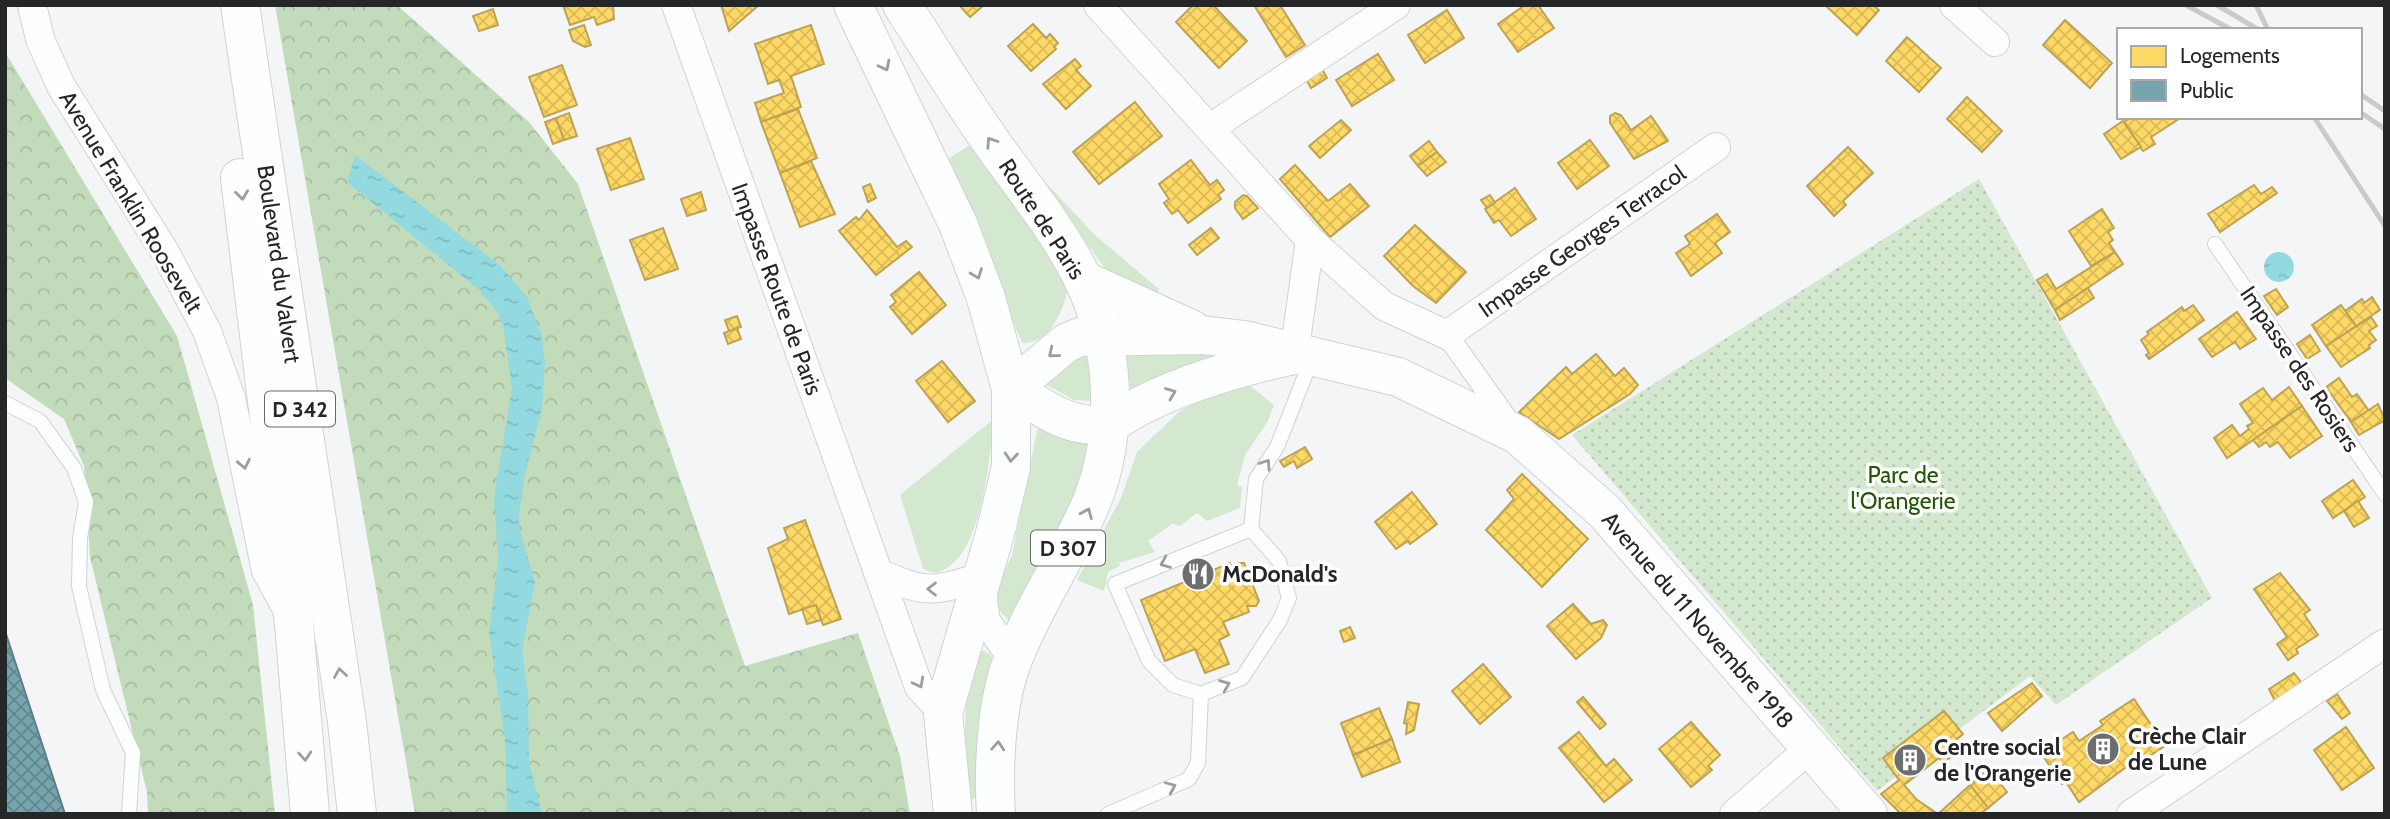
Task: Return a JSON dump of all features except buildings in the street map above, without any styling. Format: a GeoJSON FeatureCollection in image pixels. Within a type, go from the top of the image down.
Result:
{"type":"FeatureCollection","features":[{"type":"Feature","properties":{"kind":"main road","name":"Boulevard du Valvert"},"geometry":{"type":"LineString","coordinates":[[218,5],[295,624],[310,814]]}},
{"type":"Feature","properties":{"kind":"main road","name":"Boulevard du Valvert"},"geometry":{"type":"LineString","coordinates":[[240,5],[347,722],[357,814]]}},
{"type":"Feature","properties":{"kind":"main road"},"geometry":{"type":"LineString","coordinates":[[853,5],[958,224],[986,298],[1011,389],[1010,467],[996,530],[980,576],[943,713],[953,814]]}},
{"type":"Feature","properties":{"kind":"main road","name":"Route de Paris"},"geometry":{"type":"LineString","coordinates":[[902,5],[989,140],[1056,234],[1083,280],[1103,335],[1110,424],[1102,476],[1087,512],[1013,659],[1002,701],[995,793],[996,814]]}},
{"type":"Feature","properties":{"kind":"main road"},"geometry":{"type":"LineString","coordinates":[[1083,280],[1203,335]]}},
{"type":"Feature","properties":{"kind":"main road","name":"Avenue du 11 Novembre 1918"},"geometry":{"type":"LineString","coordinates":[[1011,389],[1066,343],[1080,337],[1203,335],[1244,340],[1303,357],[1398,377],[1518,435],[1605,512],[1868,814]]}},
{"type":"Feature","properties":{"kind":"main road","name":"Avenue du 11 Novembre 1918"},"geometry":{"type":"LineString","coordinates":[[1110,424],[1142,405],[1245,365],[1303,357]]}},
{"type":"Feature","properties":{"kind":"main road"},"geometry":{"type":"LineString","coordinates":[[1011,389],[1059,417],[1081,424],[1110,424]]}},
{"type":"Feature","properties":{"kind":"main road"},"geometry":{"type":"LineString","coordinates":[[347,722],[367,814]]}},
{"type":"Feature","properties":{"kind":"street","name":"Avenue Franklin Roosevelt"},"geometry":{"type":"LineString","coordinates":[[32,5],[40,39],[61,86],[165,252],[207,331],[230,398],[266,571],[295,624]]}},
{"type":"Feature","properties":{"kind":"street","name":"Impasse Route de Paris"},"geometry":{"type":"LineString","coordinates":[[676,5],[919,687],[943,713]]}},
{"type":"Feature","properties":{"kind":"street","name":"Avenue du 11 Novembre 1918"},"geometry":{"type":"LineString","coordinates":[[1098,5],[1310,240],[1384,306],[1447,335],[1518,435]]}},
{"type":"Feature","properties":{"kind":"street"},"geometry":{"type":"LineString","coordinates":[[1210,128],[1396,5]]}},
{"type":"Feature","properties":{"kind":"street"},"geometry":{"type":"LineString","coordinates":[[1954,5],[1995,42]]}},
{"type":"Feature","properties":{"kind":"street","name":"Impasse Georges Terracol"},"geometry":{"type":"LineString","coordinates":[[1447,335],[1716,147]]}},
{"type":"Feature","properties":{"kind":"street"},"geometry":{"type":"LineString","coordinates":[[1303,357],[1310,240]]}},
{"type":"Feature","properties":{"kind":"street","name":"Avenue Franklin Roosevelt"},"geometry":{"type":"LineString","coordinates":[[230,398],[312,484]]}},
{"type":"Feature","properties":{"kind":"street"},"geometry":{"type":"LineString","coordinates":[[878,573],[926,590],[938,590],[980,576],[986,621],[1013,659]]}},
{"type":"Feature","properties":{"kind":"street"},"geometry":{"type":"LineString","coordinates":[[2131,814],[2385,643]]}},
{"type":"Feature","properties":{"kind":"street"},"geometry":{"type":"LineString","coordinates":[[1734,814],[1809,749]]}},
{"type":"Feature","properties":{"kind":"lane","name":"Impasse des Rosiers"},"geometry":{"type":"LineString","coordinates":[[2215,244],[2385,494]]}},
{"type":"Feature","properties":{"kind":"lane"},"geometry":{"type":"LineString","coordinates":[[1251,528],[1115,584],[1149,661],[1173,685],[1201,694],[1242,678],[1280,620],[1289,598],[1279,561],[1251,528],[1256,479],[1278,447],[1303,357]]}},
{"type":"Feature","properties":{"kind":"lane"},"geometry":{"type":"LineString","coordinates":[[5,402],[40,421],[74,468],[86,502],[80,538],[79,586],[103,690],[133,753],[129,814]]}},
{"type":"Feature","properties":{"kind":"lane"},"geometry":{"type":"LineString","coordinates":[[1108,814],[1189,779],[1198,763],[1201,694]]}},
{"type":"Feature","properties":{"kind":"green space"},"geometry":{"type":"Polygon","coordinates":[[[275,5],[397,5],[529,122],[578,184],[745,666],[858,633],[900,756],[910,814],[415,814],[275,5]]]}},
{"type":"Feature","properties":{"kind":"green space"},"geometry":{"type":"Polygon","coordinates":[[[5,52],[177,336],[253,605],[275,814],[148,814],[147,792],[90,557],[84,466],[64,419],[5,378],[5,52]]]}},
{"type":"Feature","properties":{"kind":"green space"},"geometry":{"type":"Polygon","coordinates":[[[974,145],[1069,286],[1054,324],[1041,338],[1032,342],[1022,343],[946,160],[974,145]]]}},
{"type":"Feature","properties":{"kind":"green space"},"geometry":{"type":"Polygon","coordinates":[[[1028,164],[1096,236],[1159,289],[1157,297],[1110,275],[1028,164]]]}},
{"type":"Feature","properties":{"kind":"green space","name":"Parc de l'Orangerie"},"geometry":{"type":"Polygon","coordinates":[[[1979,179],[2212,598],[2056,705],[2030,676],[1877,791],[1572,435],[1979,179]]]}},
{"type":"Feature","properties":{"kind":"green space"},"geometry":{"type":"Polygon","coordinates":[[[1126,351],[1231,351],[1131,395],[1126,351]]]}},
{"type":"Feature","properties":{"kind":"green space"},"geometry":{"type":"Polygon","coordinates":[[[1080,353],[1089,354],[1094,401],[1074,400],[1047,385],[1051,378],[1080,353]]]}},
{"type":"Feature","properties":{"kind":"green space"},"geometry":{"type":"Polygon","coordinates":[[[1248,384],[1274,405],[1268,421],[1245,455],[1237,485],[1242,487],[1240,508],[1207,521],[1197,513],[1180,526],[1172,524],[1148,541],[1155,552],[1119,563],[1120,566],[1108,572],[1104,591],[1077,580],[1121,498],[1137,452],[1179,412],[1205,397],[1248,384]]]}},
{"type":"Feature","properties":{"kind":"green space"},"geometry":{"type":"Polygon","coordinates":[[[995,418],[982,502],[967,544],[956,560],[943,570],[928,571],[923,568],[900,495],[995,418]]]}},
{"type":"Feature","properties":{"kind":"green space"},"geometry":{"type":"Polygon","coordinates":[[[1040,427],[1089,440],[1083,480],[1010,622],[995,606],[990,605],[1012,555],[1037,430],[1040,427]]]}},
{"type":"Feature","properties":{"kind":"green space"},"geometry":{"type":"Polygon","coordinates":[[[982,650],[991,655],[993,663],[979,798],[970,800],[966,708],[977,653],[982,650]]]}},
{"type":"Feature","properties":{"kind":"water"},"geometry":{"type":"Polygon","coordinates":[[[355,155],[501,266],[527,297],[542,336],[545,363],[542,408],[524,479],[519,515],[520,530],[535,582],[522,651],[528,693],[529,762],[542,814],[507,814],[505,739],[489,632],[498,560],[494,497],[512,389],[503,325],[497,311],[479,290],[347,182],[355,155]]]}},
{"type":"Feature","properties":{"kind":"water"},"geometry":{"type":"Polygon","coordinates":[[[2279,252],[2290,256],[2294,267],[2290,278],[2279,282],[2268,278],[2264,267],[2268,256],[2279,252]]]}},
{"type":"Feature","properties":{"kind":"railway"},"geometry":{"type":"LineString","coordinates":[[2186,5],[2228,28]]}},
{"type":"Feature","properties":{"kind":"railway"},"geometry":{"type":"LineString","coordinates":[[2217,5],[2256,28]]}},
{"type":"Feature","properties":{"kind":"railway"},"geometry":{"type":"LineString","coordinates":[[2256,5],[2267,28]]}},
{"type":"Feature","properties":{"kind":"railway"},"geometry":{"type":"LineString","coordinates":[[2362,95],[2385,111]]}},
{"type":"Feature","properties":{"kind":"railway"},"geometry":{"type":"LineString","coordinates":[[2362,113],[2385,129]]}},
{"type":"Feature","properties":{"kind":"railway"},"geometry":{"type":"LineString","coordinates":[[2315,119],[2385,226]]}},
{"type":"Feature","properties":{"kind":"place","name":"McDonald's"},"geometry":{"type":"Point","coordinates":[1198,574]}},
{"type":"Feature","properties":{"kind":"place","name":"Crèche Clair de Lune"},"geometry":{"type":"Point","coordinates":[2103,749]}},
{"type":"Feature","properties":{"kind":"place","name":"Centre social de l'Orangerie"},"geometry":{"type":"Point","coordinates":[1910,760]}}]}
